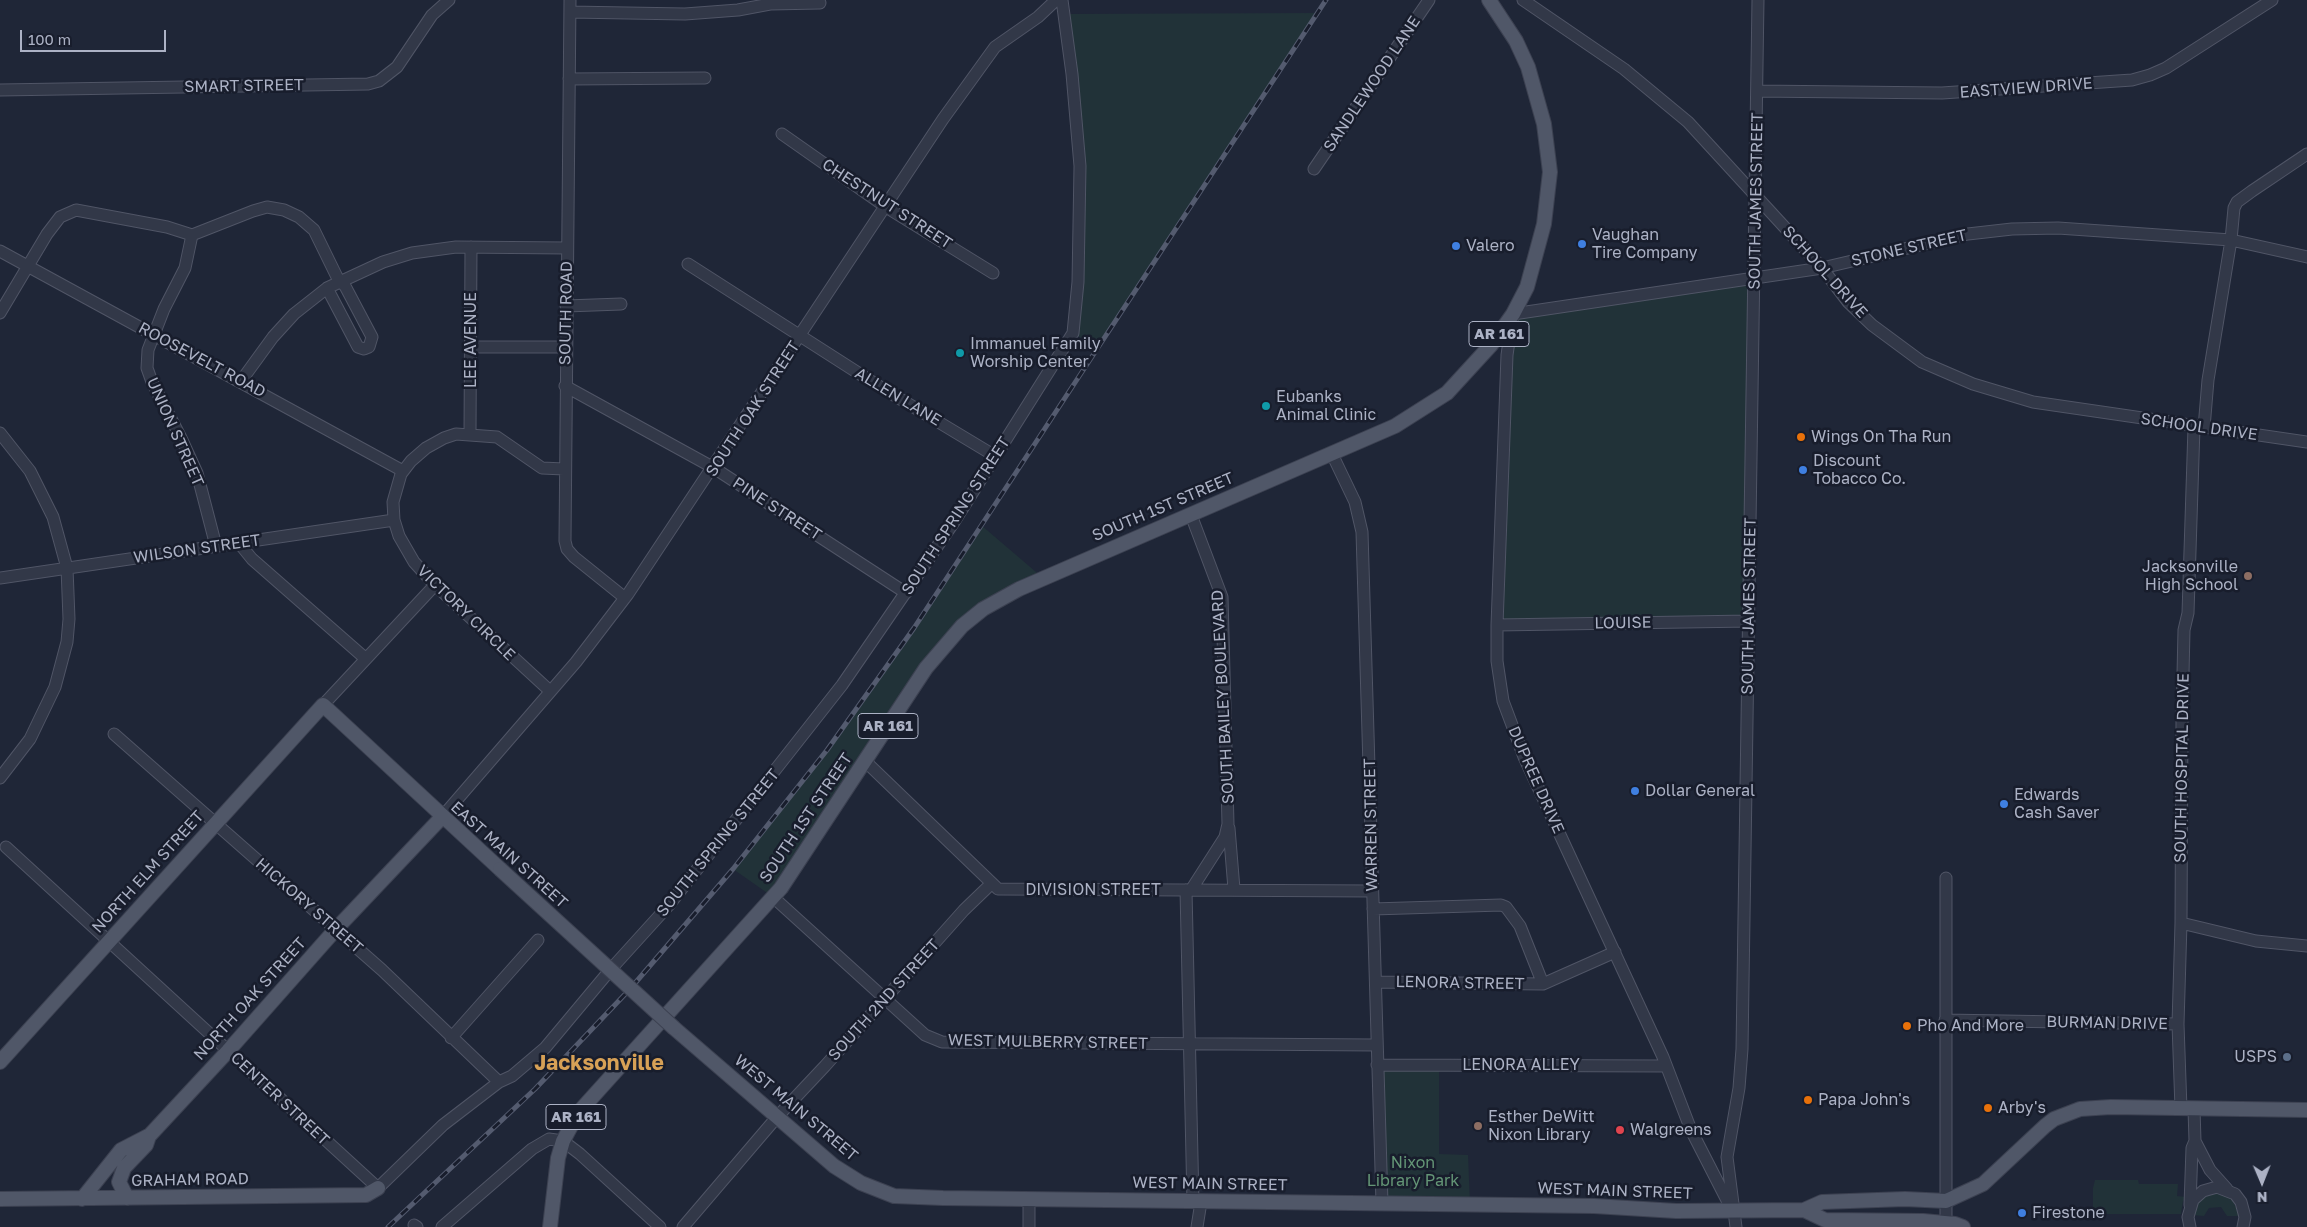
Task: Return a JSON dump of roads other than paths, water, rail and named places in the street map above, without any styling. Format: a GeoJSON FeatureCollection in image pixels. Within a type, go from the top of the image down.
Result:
{"type":"FeatureCollection","features":[{"type":"Feature","properties":{"kind":"main road","name":"SOUTH 1ST STREET"},"geometry":{"type":"LineString","coordinates":[[562,1140],[578,1113],[773,897],[797,865],[934,656],[962,626],[983,609],[1035,581],[1395,426],[1447,393],[1491,345],[1513,314],[1527,286],[1544,224],[1550,188],[1549,154],[1538,96],[1516,41],[1489,0]]}},
{"type":"Feature","properties":{"kind":"main road","name":"EAST MAIN STREET"},"geometry":{"type":"LineString","coordinates":[[323,705],[442,817],[674,1028]]}},
{"type":"Feature","properties":{"kind":"main road","name":"NORTH ELM STREET"},"geometry":{"type":"LineString","coordinates":[[0,1062],[323,705]]}},
{"type":"Feature","properties":{"kind":"main road","name":"NORTH OAK STREET"},"geometry":{"type":"LineString","coordinates":[[82,1199],[121,1150],[150,1135],[228,1051],[336,929],[442,817]]}},
{"type":"Feature","properties":{"kind":"main road","name":"WEST MAIN STREET"},"geometry":{"type":"LineString","coordinates":[[674,1028],[834,1166],[880,1192],[894,1196],[1732,1210],[1804,1210],[1822,1202],[1905,1199],[1925,1202],[1946,1201]]}},
{"type":"Feature","properties":{"kind":"main road"},"geometry":{"type":"LineString","coordinates":[[1946,1201],[1983,1184],[2045,1126],[2066,1114],[2093,1107],[2307,1110]]}},
{"type":"Feature","properties":{"kind":"main road"},"geometry":{"type":"LineString","coordinates":[[127,1198],[119,1182],[124,1168],[146,1144],[150,1135]]}},
{"type":"Feature","properties":{"kind":"main road","name":"AR 161"},"geometry":{"type":"LineString","coordinates":[[550,1227],[553,1194],[562,1140]]}},
{"type":"Feature","properties":{"kind":"main road","name":"GRAHAM ROAD"},"geometry":{"type":"LineString","coordinates":[[0,1199],[366,1195],[378,1188]]}},
{"type":"Feature","properties":{"kind":"main road","name":"WEST MAIN STREET"},"geometry":{"type":"LineString","coordinates":[[1804,1210],[1825,1220],[1963,1227]]}},
{"type":"Feature","properties":{"kind":"street","name":"SMART STREET"},"geometry":{"type":"LineString","coordinates":[[0,90],[368,84],[384,78],[397,67],[432,15],[449,0]]}},
{"type":"Feature","properties":{"kind":"street","name":"SOUTH ROAD"},"geometry":{"type":"LineString","coordinates":[[570,0],[564,469],[567,549],[574,557],[625,598]]}},
{"type":"Feature","properties":{"kind":"street","name":"SOUTH OAK STREET"},"geometry":{"type":"LineString","coordinates":[[442,817],[582,655],[625,598],[714,468],[943,119],[995,47],[1038,17],[1056,0]]}},
{"type":"Feature","properties":{"kind":"street","name":"SOUTH SPRING STREET"},"geometry":{"type":"LineString","coordinates":[[378,1188],[443,1125],[499,1082],[512,1076],[545,1048],[611,969],[625,956],[669,905],[800,741],[842,685],[906,593],[996,456],[1073,333],[1078,282],[1080,166],[1072,74],[1062,0]]}},
{"type":"Feature","properties":{"kind":"street","name":"SANDLEWOOD LANE"},"geometry":{"type":"LineString","coordinates":[[1314,169],[1430,0]]}},
{"type":"Feature","properties":{"kind":"street","name":"SCHOOL DRIVE"},"geometry":{"type":"LineString","coordinates":[[1522,0],[1624,69],[1660,96],[1688,122],[1755,194],[1822,268],[1848,302],[1910,354],[1942,371],[1973,384],[2032,402],[2199,428],[2307,442]]}},
{"type":"Feature","properties":{"kind":"street","name":"SOUTH JAMES STREET"},"geometry":{"type":"LineString","coordinates":[[1732,1210],[1727,1157],[1739,1088],[1742,1049],[1758,0]]}},
{"type":"Feature","properties":{"kind":"street","name":"EASTVIEW DRIVE"},"geometry":{"type":"LineString","coordinates":[[1757,91],[1942,93],[2132,80],[2166,68],[2272,0]]}},
{"type":"Feature","properties":{"kind":"street"},"geometry":{"type":"LineString","coordinates":[[570,12],[685,14],[738,10],[770,4],[820,3]]}},
{"type":"Feature","properties":{"kind":"street"},"geometry":{"type":"LineString","coordinates":[[569,79],[705,78]]}},
{"type":"Feature","properties":{"kind":"street","name":"CHESTNUT STREET"},"geometry":{"type":"LineString","coordinates":[[782,134],[886,207],[993,272]]}},
{"type":"Feature","properties":{"kind":"street","name":"SOUTH HOSPITAL DRIVE"},"geometry":{"type":"LineString","coordinates":[[2190,1227],[2192,1148],[2195,1141],[2188,1109],[2178,1024],[2182,923],[2184,630],[2188,613],[2199,428],[2231,240],[2234,208],[2238,202],[2307,154]]}},
{"type":"Feature","properties":{"kind":"street"},"geometry":{"type":"LineString","coordinates":[[0,313],[30,266],[47,234],[60,217],[76,210],[167,227],[192,235],[253,211],[276,208],[299,217],[314,230],[329,262],[345,286],[372,337],[369,347],[364,349],[358,347],[327,288]]}},
{"type":"Feature","properties":{"kind":"street","name":"STONE STREET"},"geometry":{"type":"LineString","coordinates":[[1513,314],[1822,268],[1968,234],[2019,228],[2058,228],[2231,240],[2307,257]]}},
{"type":"Feature","properties":{"kind":"street","name":"UNION STREET"},"geometry":{"type":"LineString","coordinates":[[192,235],[185,268],[153,335],[148,350],[148,368],[152,382],[178,431],[197,473],[216,546]]}},
{"type":"Feature","properties":{"kind":"street"},"geometry":{"type":"LineString","coordinates":[[242,381],[272,337],[294,314],[327,288],[383,262],[412,253],[471,246],[567,248]]}},
{"type":"Feature","properties":{"kind":"street","name":"LEE AVENUE"},"geometry":{"type":"LineString","coordinates":[[470,434],[471,246]]}},
{"type":"Feature","properties":{"kind":"street","name":"ROOSEVELT ROAD"},"geometry":{"type":"LineString","coordinates":[[0,251],[153,335],[242,381],[403,471]]}},
{"type":"Feature","properties":{"kind":"street","name":"ALLEN LANE"},"geometry":{"type":"LineString","coordinates":[[688,264],[800,337],[996,456]]}},
{"type":"Feature","properties":{"kind":"street"},"geometry":{"type":"LineString","coordinates":[[566,306],[621,304]]}},
{"type":"Feature","properties":{"kind":"street","name":"DUPREE DRIVE"},"geometry":{"type":"LineString","coordinates":[[1513,314],[1507,355],[1497,625],[1499,681],[1511,726],[1615,952],[1691,1130],[1732,1210]]}},
{"type":"Feature","properties":{"kind":"street"},"geometry":{"type":"LineString","coordinates":[[470,347],[566,347]]}},
{"type":"Feature","properties":{"kind":"street","name":"PINE STREET"},"geometry":{"type":"LineString","coordinates":[[565,386],[714,468],[906,593]]}},
{"type":"Feature","properties":{"kind":"street"},"geometry":{"type":"LineString","coordinates":[[0,433],[30,471],[59,533],[67,568],[69,619],[62,665],[42,717],[25,746],[0,778]]}},
{"type":"Feature","properties":{"kind":"street","name":"VICTORY CIRCLE"},"geometry":{"type":"LineString","coordinates":[[550,691],[434,585],[407,552],[394,520],[396,486],[403,471],[426,448],[456,434],[486,435],[502,440],[542,468],[564,469]]}},
{"type":"Feature","properties":{"kind":"street","name":"WARREN STREET"},"geometry":{"type":"LineString","coordinates":[[1332,454],[1355,502],[1362,532],[1382,1203]]}},
{"type":"Feature","properties":{"kind":"street","name":"SOUTH BAILEY BOULEVARD"},"geometry":{"type":"LineString","coordinates":[[1191,515],[1222,598],[1228,824],[1234,889]]}},
{"type":"Feature","properties":{"kind":"street","name":"WILSON STREET"},"geometry":{"type":"LineString","coordinates":[[0,578],[394,520]]}},
{"type":"Feature","properties":{"kind":"street"},"geometry":{"type":"LineString","coordinates":[[239,543],[252,559],[366,659]]}},
{"type":"Feature","properties":{"kind":"street"},"geometry":{"type":"LineString","coordinates":[[323,705],[434,585]]}},
{"type":"Feature","properties":{"kind":"street","name":"LOUISE"},"geometry":{"type":"LineString","coordinates":[[1497,625],[1749,621]]}},
{"type":"Feature","properties":{"kind":"street","name":"HICKORY STREET"},"geometry":{"type":"LineString","coordinates":[[114,734],[214,825],[382,970],[499,1082]]}},
{"type":"Feature","properties":{"kind":"street","name":"DIVISION STREET"},"geometry":{"type":"LineString","coordinates":[[865,761],[998,889],[1372,891]]}},
{"type":"Feature","properties":{"kind":"street","name":"SOUTH BAILEY BOULEVARD"},"geometry":{"type":"LineString","coordinates":[[1188,890],[1225,837],[1228,824]]}},
{"type":"Feature","properties":{"kind":"street","name":"CENTER STREET"},"geometry":{"type":"LineString","coordinates":[[6,847],[378,1188]]}},
{"type":"Feature","properties":{"kind":"street"},"geometry":{"type":"LineString","coordinates":[[1946,878],[1946,1225]]}},
{"type":"Feature","properties":{"kind":"street","name":"SOUTH 2ND STREET"},"geometry":{"type":"LineString","coordinates":[[683,1227],[777,1116],[964,910],[991,884]]}},
{"type":"Feature","properties":{"kind":"street"},"geometry":{"type":"LineString","coordinates":[[1188,890],[1190,1044],[1197,1227]]}},
{"type":"Feature","properties":{"kind":"street","name":"WEST MULBERRY STREET"},"geometry":{"type":"LineString","coordinates":[[773,897],[925,1035],[942,1042],[1376,1045]]}},
{"type":"Feature","properties":{"kind":"street","name":"LENORA STREET"},"geometry":{"type":"LineString","coordinates":[[1373,909],[1501,905],[1506,907],[1520,926],[1544,984]]}},
{"type":"Feature","properties":{"kind":"street"},"geometry":{"type":"LineString","coordinates":[[2182,923],[2256,941],[2307,946]]}},
{"type":"Feature","properties":{"kind":"street"},"geometry":{"type":"LineString","coordinates":[[451,1038],[486,996],[538,940]]}},
{"type":"Feature","properties":{"kind":"street","name":"LENORA STREET"},"geometry":{"type":"LineString","coordinates":[[1376,982],[1544,984],[1615,952]]}},
{"type":"Feature","properties":{"kind":"street","name":"BURMAN DRIVE"},"geometry":{"type":"LineString","coordinates":[[1945,1020],[2178,1024]]}},
{"type":"Feature","properties":{"kind":"street","name":"LENORA ALLEY"},"geometry":{"type":"LineString","coordinates":[[1377,1065],[1665,1066]]}},
{"type":"Feature","properties":{"kind":"street"},"geometry":{"type":"LineString","coordinates":[[442,1227],[532,1148],[549,1140],[562,1140],[580,1154],[660,1227]]}},
{"type":"Feature","properties":{"kind":"street"},"geometry":{"type":"LineString","coordinates":[[2195,1141],[2210,1170],[2227,1190]]}},
{"type":"Feature","properties":{"kind":"street"},"geometry":{"type":"LineString","coordinates":[[2190,1206],[2197,1195],[2208,1188],[2217,1186],[2227,1190],[2234,1194],[2244,1208],[2245,1217],[2242,1227]]}},
{"type":"Feature","properties":{"kind":"street"},"geometry":{"type":"LineString","coordinates":[[1029,1199],[1029,1227]]}},
{"type":"Feature","properties":{"kind":"street"},"geometry":{"type":"LineString","coordinates":[[1732,1210],[1736,1227]]}},
{"type":"Feature","properties":{"kind":"railway"},"geometry":{"type":"LineString","coordinates":[[388,1227],[535,1089],[630,989],[733,869],[827,750],[914,628],[1326,0]]}},
{"type":"Feature","properties":{"kind":"place","name":"Vaughan Tire Company"},"geometry":{"type":"Point","coordinates":[1582,244]}},
{"type":"Feature","properties":{"kind":"place","name":"Valero"},"geometry":{"type":"Point","coordinates":[1456,246]}},
{"type":"Feature","properties":{"kind":"place","name":"Immanuel Family Worship Center"},"geometry":{"type":"Point","coordinates":[960,353]}},
{"type":"Feature","properties":{"kind":"place","name":"Eubanks Animal Clinic"},"geometry":{"type":"Point","coordinates":[1266,406]}},
{"type":"Feature","properties":{"kind":"place","name":"Wings On Tha Run"},"geometry":{"type":"Point","coordinates":[1801,437]}},
{"type":"Feature","properties":{"kind":"place","name":"Discount Tobacco Co."},"geometry":{"type":"Point","coordinates":[1803,470]}},
{"type":"Feature","properties":{"kind":"place","name":"Jacksonville High School"},"geometry":{"type":"Point","coordinates":[2248,576]}},
{"type":"Feature","properties":{"kind":"place","name":"Dollar General"},"geometry":{"type":"Point","coordinates":[1635,791]}},
{"type":"Feature","properties":{"kind":"place","name":"Edwards Cash Saver"},"geometry":{"type":"Point","coordinates":[2004,804]}},
{"type":"Feature","properties":{"kind":"place","name":"Pho And More"},"geometry":{"type":"Point","coordinates":[1907,1026]}},
{"type":"Feature","properties":{"kind":"place","name":"USPS"},"geometry":{"type":"Point","coordinates":[2287,1057]}},
{"type":"Feature","properties":{"kind":"place","name":"Papa John's"},"geometry":{"type":"Point","coordinates":[1808,1100]}},
{"type":"Feature","properties":{"kind":"place","name":"Arby's"},"geometry":{"type":"Point","coordinates":[1988,1108]}},
{"type":"Feature","properties":{"kind":"place","name":"Esther DeWitt Nixon Library"},"geometry":{"type":"Point","coordinates":[1478,1126]}},
{"type":"Feature","properties":{"kind":"place","name":"Walgreens"},"geometry":{"type":"Point","coordinates":[1620,1130]}},
{"type":"Feature","properties":{"kind":"place","name":"Firestone"},"geometry":{"type":"Point","coordinates":[2022,1213]}},
{"type":"Feature","properties":{"kind":"district","name":"Jacksonville"},"geometry":{"type":"Point","coordinates":[599,1063]}},
{"type":"Feature","properties":{"kind":"park label","name":"Nixon Library Park"},"geometry":{"type":"Point","coordinates":[1413,1172]}}]}
